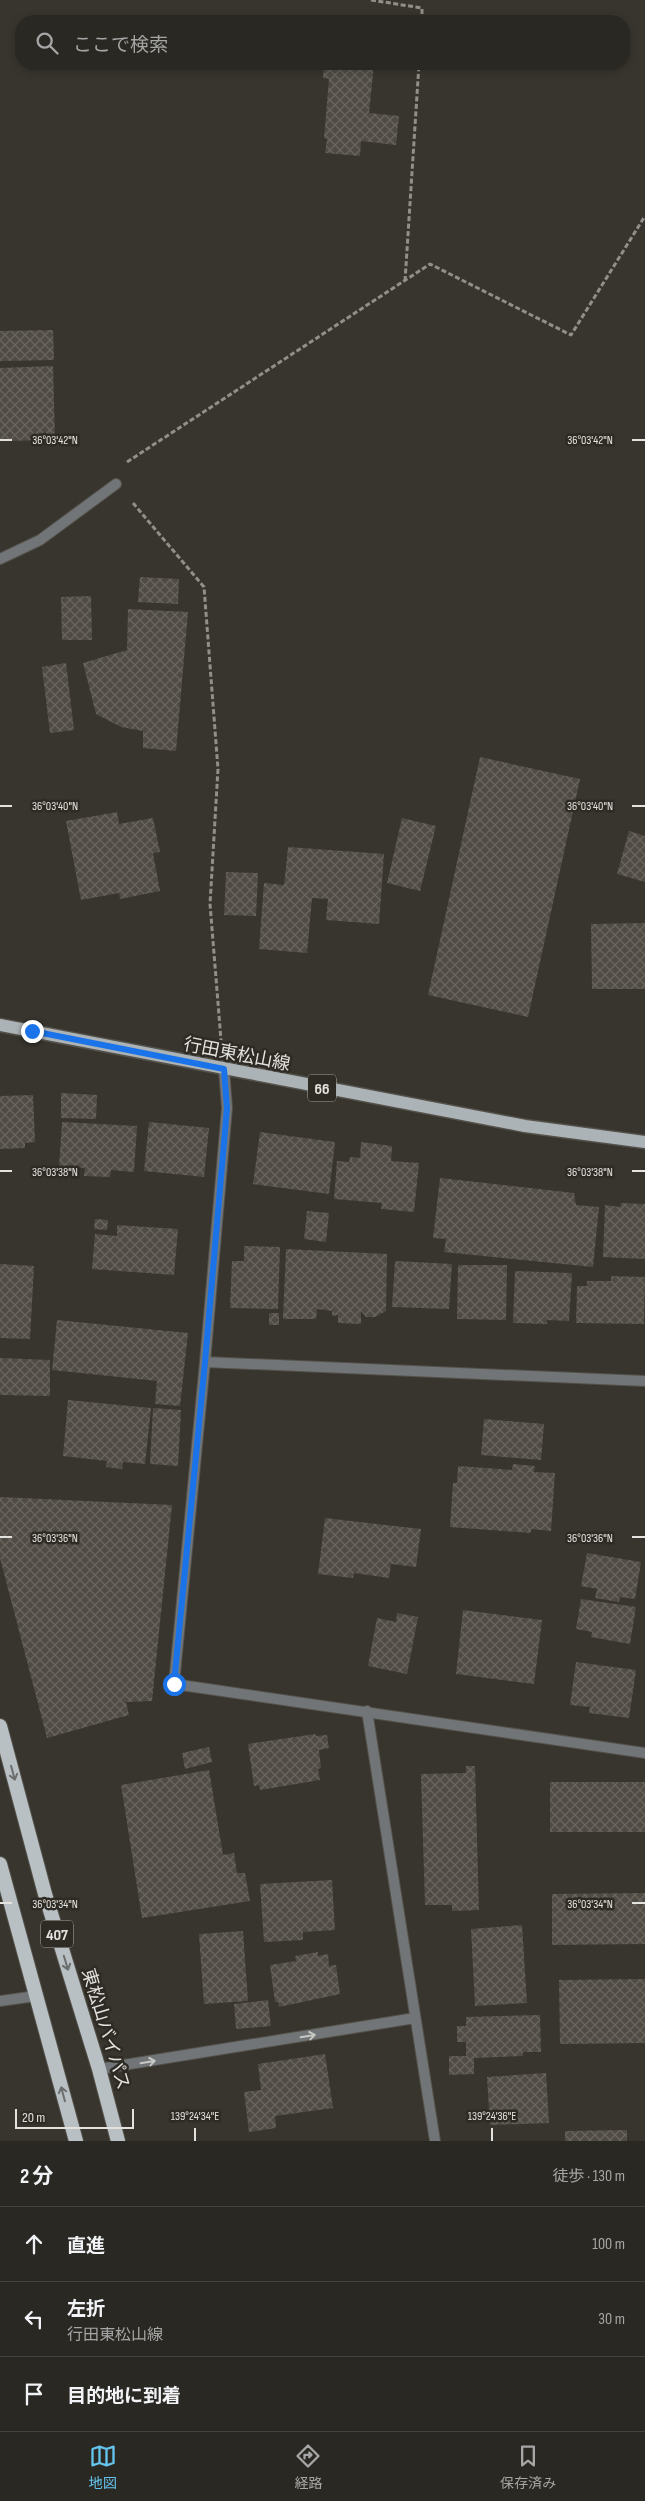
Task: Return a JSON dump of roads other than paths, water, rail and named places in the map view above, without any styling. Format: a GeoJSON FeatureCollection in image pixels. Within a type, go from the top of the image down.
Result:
{"type":"FeatureCollection","features":[{"type":"Feature","properties":{"kind":"highway","name":"東松山バイパス"},"geometry":{"type":"LineString","coordinates":[[0,1726],[45,1894],[100,2070],[118,2141]]}},
{"type":"Feature","properties":{"kind":"highway","name":"407"},"geometry":{"type":"LineString","coordinates":[[0,1864],[76,2141]]}},
{"type":"Feature","properties":{"kind":"main road","name":"行田東松山線"},"geometry":{"type":"LineString","coordinates":[[0,1024],[524,1126],[645,1142]]}},
{"type":"Feature","properties":{"kind":"street"},"geometry":{"type":"LineString","coordinates":[[0,559],[40,540],[116,484]]}},
{"type":"Feature","properties":{"kind":"street"},"geometry":{"type":"LineString","coordinates":[[224,1069],[227,1108],[174,1684],[645,1753]]}},
{"type":"Feature","properties":{"kind":"street"},"geometry":{"type":"LineString","coordinates":[[205,1362],[645,1381]]}},
{"type":"Feature","properties":{"kind":"street"},"geometry":{"type":"LineString","coordinates":[[367,1711],[435,2141]]}},
{"type":"Feature","properties":{"kind":"street"},"geometry":{"type":"LineString","coordinates":[[0,2000],[36,1996]]}},
{"type":"Feature","properties":{"kind":"street"},"geometry":{"type":"LineString","coordinates":[[100,2070],[416,2018]]}}]}
